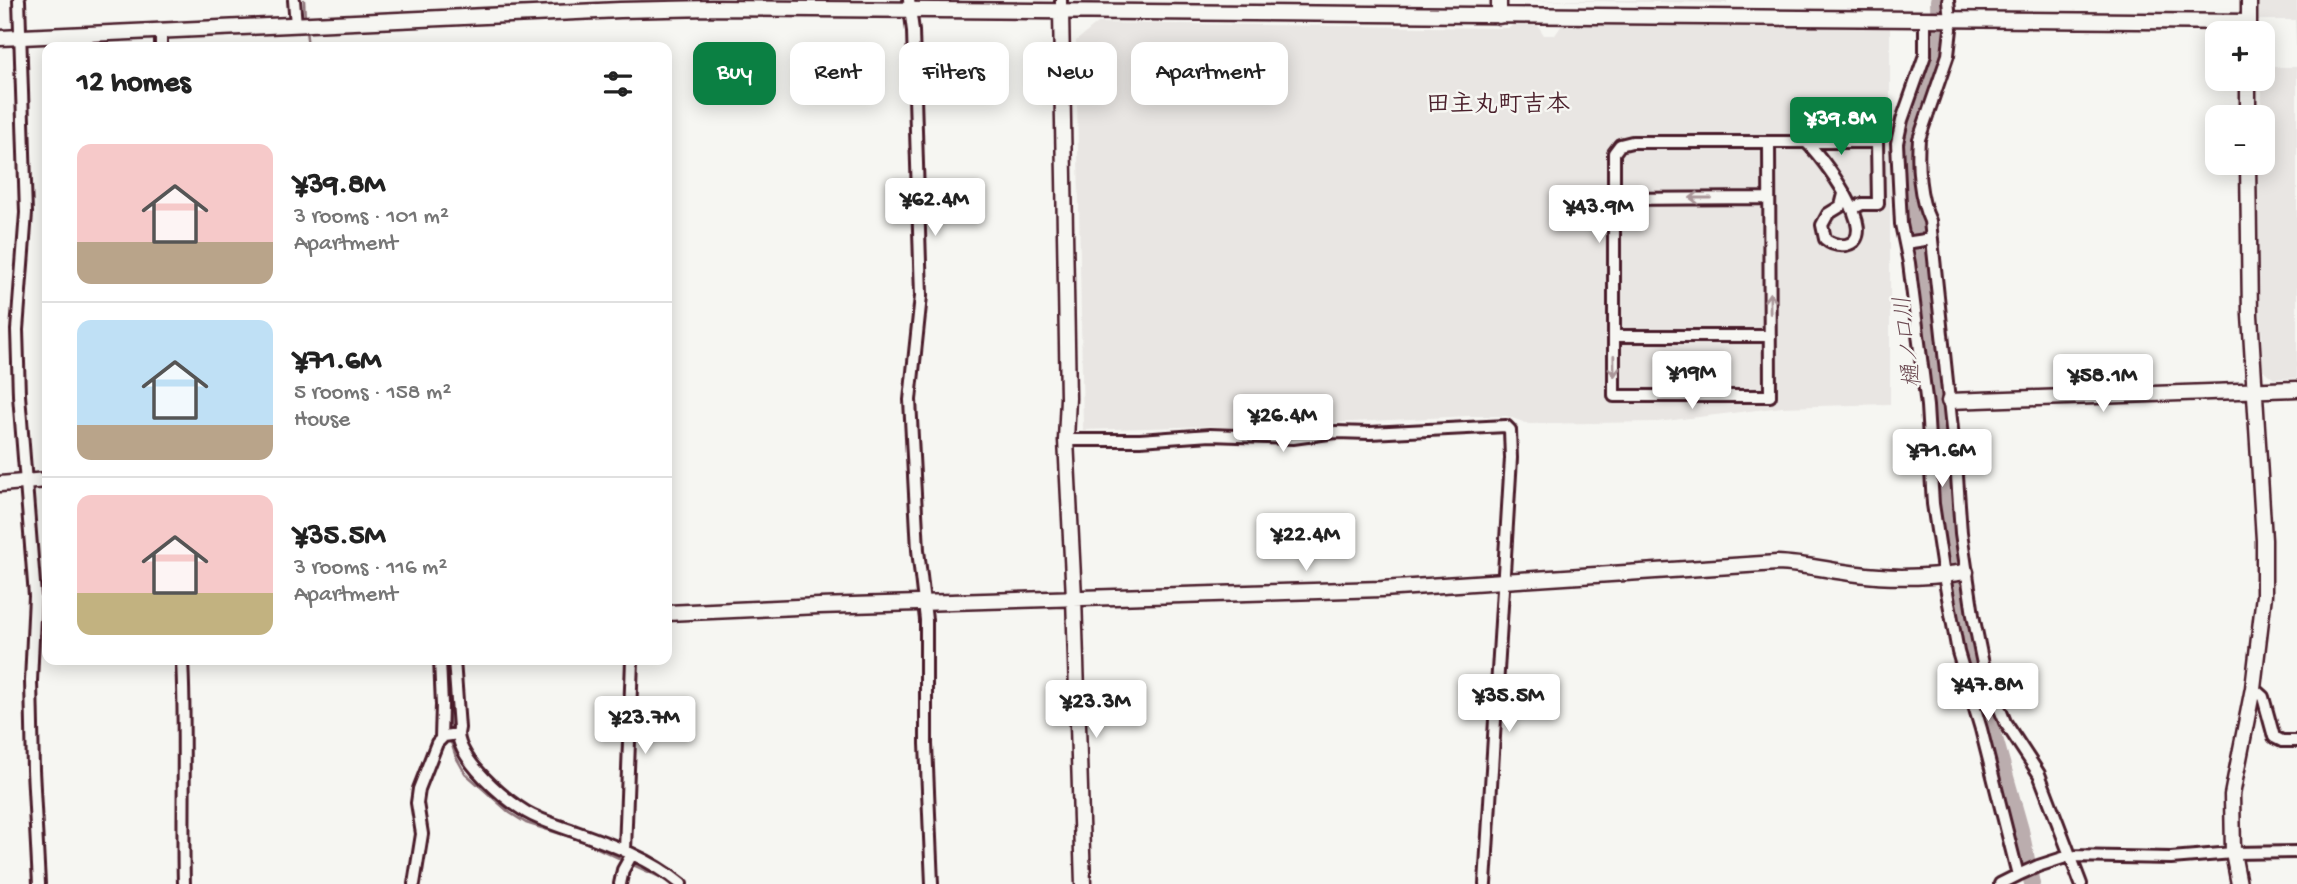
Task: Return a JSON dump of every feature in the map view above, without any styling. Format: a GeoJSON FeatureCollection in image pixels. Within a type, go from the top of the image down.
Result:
{"type":"FeatureCollection","features":[{"type":"Feature","properties":{"kind":"street"},"geometry":{"type":"LineString","coordinates":[[19,0],[26,213],[17,330],[25,483],[35,596],[31,681],[39,884]]}},
{"type":"Feature","properties":{"kind":"street"},"geometry":{"type":"LineString","coordinates":[[294,0],[302,25]]}},
{"type":"Feature","properties":{"kind":"street"},"geometry":{"type":"LineString","coordinates":[[1499,0],[1499,16]]}},
{"type":"Feature","properties":{"kind":"street"},"geometry":{"type":"LineString","coordinates":[[1948,0],[1948,55],[1925,112],[1918,151],[1926,211],[1930,221],[1965,572],[1984,669],[2004,722],[2039,774],[2081,884]]}},
{"type":"Feature","properties":{"kind":"street"},"geometry":{"type":"LineString","coordinates":[[2249,0],[2249,21]]}},
{"type":"Feature","properties":{"kind":"street"},"geometry":{"type":"LineString","coordinates":[[0,38],[670,8],[910,5],[1061,5],[1499,16],[1948,19],[2205,27]]}},
{"type":"Feature","properties":{"kind":"street"},"geometry":{"type":"LineString","coordinates":[[910,5],[921,296],[910,400],[918,550],[926,620],[926,744],[932,884]]}},
{"type":"Feature","properties":{"kind":"street"},"geometry":{"type":"LineString","coordinates":[[1061,5],[1068,398],[1066,440],[1083,884]]}},
{"type":"Feature","properties":{"kind":"street"},"geometry":{"type":"LineString","coordinates":[[1928,19],[1924,55],[1897,143],[1901,224],[1907,243],[1919,330],[1933,504],[1958,652],[2020,874]]}},
{"type":"Feature","properties":{"kind":"street"},"geometry":{"type":"LineString","coordinates":[[161,31],[162,42]]}},
{"type":"Feature","properties":{"kind":"street"},"geometry":{"type":"LineString","coordinates":[[1908,106],[1925,112]]}},
{"type":"Feature","properties":{"kind":"street"},"geometry":{"type":"LineString","coordinates":[[1769,142],[1770,396],[1614,396],[1615,153],[1620,145],[1632,142],[1769,142],[1877,142],[1878,204],[1861,204],[1852,209]]}},
{"type":"Feature","properties":{"kind":"street"},"geometry":{"type":"LineString","coordinates":[[1806,142],[1821,156],[1844,194],[1859,226],[1856,239],[1843,245],[1828,241],[1823,233],[1823,221],[1830,212],[1840,206],[1844,194]]}},
{"type":"Feature","properties":{"kind":"street"},"geometry":{"type":"LineString","coordinates":[[2239,884],[2233,853],[2232,795],[2253,688],[2262,630],[2264,595],[2248,238],[2248,175]]}},
{"type":"Feature","properties":{"kind":"street"},"geometry":{"type":"LineString","coordinates":[[1615,199],[1768,198]]}},
{"type":"Feature","properties":{"kind":"street"},"geometry":{"type":"LineString","coordinates":[[1907,243],[1930,240]]}},
{"type":"Feature","properties":{"kind":"street"},"geometry":{"type":"LineString","coordinates":[[1919,330],[1940,328]]}},
{"type":"Feature","properties":{"kind":"street"},"geometry":{"type":"LineString","coordinates":[[1614,337],[1770,336]]}},
{"type":"Feature","properties":{"kind":"street"},"geometry":{"type":"LineString","coordinates":[[1949,401],[2297,389]]}},
{"type":"Feature","properties":{"kind":"street"},"geometry":{"type":"LineString","coordinates":[[1066,440],[1140,440],[1210,435],[1293,439],[1336,432],[1370,433],[1506,426],[1510,430],[1511,458],[1485,884]]}},
{"type":"Feature","properties":{"kind":"street"},"geometry":{"type":"LineString","coordinates":[[0,484],[42,481]]}},
{"type":"Feature","properties":{"kind":"street"},"geometry":{"type":"LineString","coordinates":[[672,613],[1074,597],[1382,589],[1777,563],[1876,576],[1946,576],[1965,572]]}},
{"type":"Feature","properties":{"kind":"street"},"geometry":{"type":"LineString","coordinates":[[183,665],[186,724],[182,808],[184,884]]}},
{"type":"Feature","properties":{"kind":"street"},"geometry":{"type":"LineString","coordinates":[[414,884],[422,834],[417,803],[419,789],[442,737],[440,665]]}},
{"type":"Feature","properties":{"kind":"street"},"geometry":{"type":"LineString","coordinates":[[454,665],[457,734],[469,761],[527,812],[629,854],[664,871],[681,884]]}},
{"type":"Feature","properties":{"kind":"street"},"geometry":{"type":"LineString","coordinates":[[620,884],[629,854],[632,665]]}},
{"type":"Feature","properties":{"kind":"street"},"geometry":{"type":"LineString","coordinates":[[2253,688],[2263,697],[2274,737],[2282,741],[2297,741]]}},
{"type":"Feature","properties":{"kind":"street"},"geometry":{"type":"LineString","coordinates":[[442,737],[457,734]]}},
{"type":"Feature","properties":{"kind":"street"},"geometry":{"type":"LineString","coordinates":[[2000,884],[2038,866],[2070,856],[2171,858],[2297,852]]}},
{"type":"Feature","properties":{"kind":"shaded area"},"geometry":{"type":"Polygon","coordinates":[[[1513,0],[1727,0],[1727,3],[1513,0]]]}},
{"type":"Feature","properties":{"kind":"shaded area"},"geometry":{"type":"Polygon","coordinates":[[[2258,0],[2297,0],[2297,64],[2295,20],[2258,20],[2258,0]]]}},
{"type":"Feature","properties":{"kind":"shaded area"},"geometry":{"type":"Polygon","coordinates":[[[1518,21],[1537,24],[1544,35],[1555,35],[1562,25],[1571,22],[1890,23],[1890,404],[1782,407],[1657,422],[1529,424],[1506,416],[1469,416],[1332,423],[1297,431],[1210,426],[1083,430],[1077,105],[1117,105],[1117,42],[1076,41],[1098,23],[1509,28],[1518,21]]]}},
{"type":"Feature","properties":{"kind":"shaded area"},"geometry":{"type":"Polygon","coordinates":[[[2275,67],[2297,67],[2297,378],[2274,379],[2263,370],[2257,236],[2259,175],[2275,175],[2275,105],[2261,105],[2262,91],[2275,91],[2275,67]]]}},
{"type":"Feature","properties":{"kind":"waterway"},"geometry":{"type":"LineString","coordinates":[[304,0],[305,20]]}},
{"type":"Feature","properties":{"kind":"waterway","name":"樋ノ口川"},"geometry":{"type":"LineString","coordinates":[[1938,0],[1939,40],[1935,59],[1908,130],[1909,176],[1960,598],[1970,650],[2021,830],[2032,884]]}},
{"type":"Feature","properties":{"kind":"waterway"},"geometry":{"type":"LineString","coordinates":[[306,30],[307,42]]}},
{"type":"Feature","properties":{"kind":"waterway"},"geometry":{"type":"LineString","coordinates":[[446,665],[450,732]]}},
{"type":"Feature","properties":{"kind":"waterway"},"geometry":{"type":"LineString","coordinates":[[450,739],[465,773],[510,813],[526,823],[583,841],[623,860]]}},
{"type":"Feature","properties":{"kind":"waterway"},"geometry":{"type":"LineString","coordinates":[[629,863],[671,882]]}},
{"type":"Feature","properties":{"kind":"district","name":"田主丸町吉本"},"geometry":{"type":"Point","coordinates":[1498,103]}}]}
